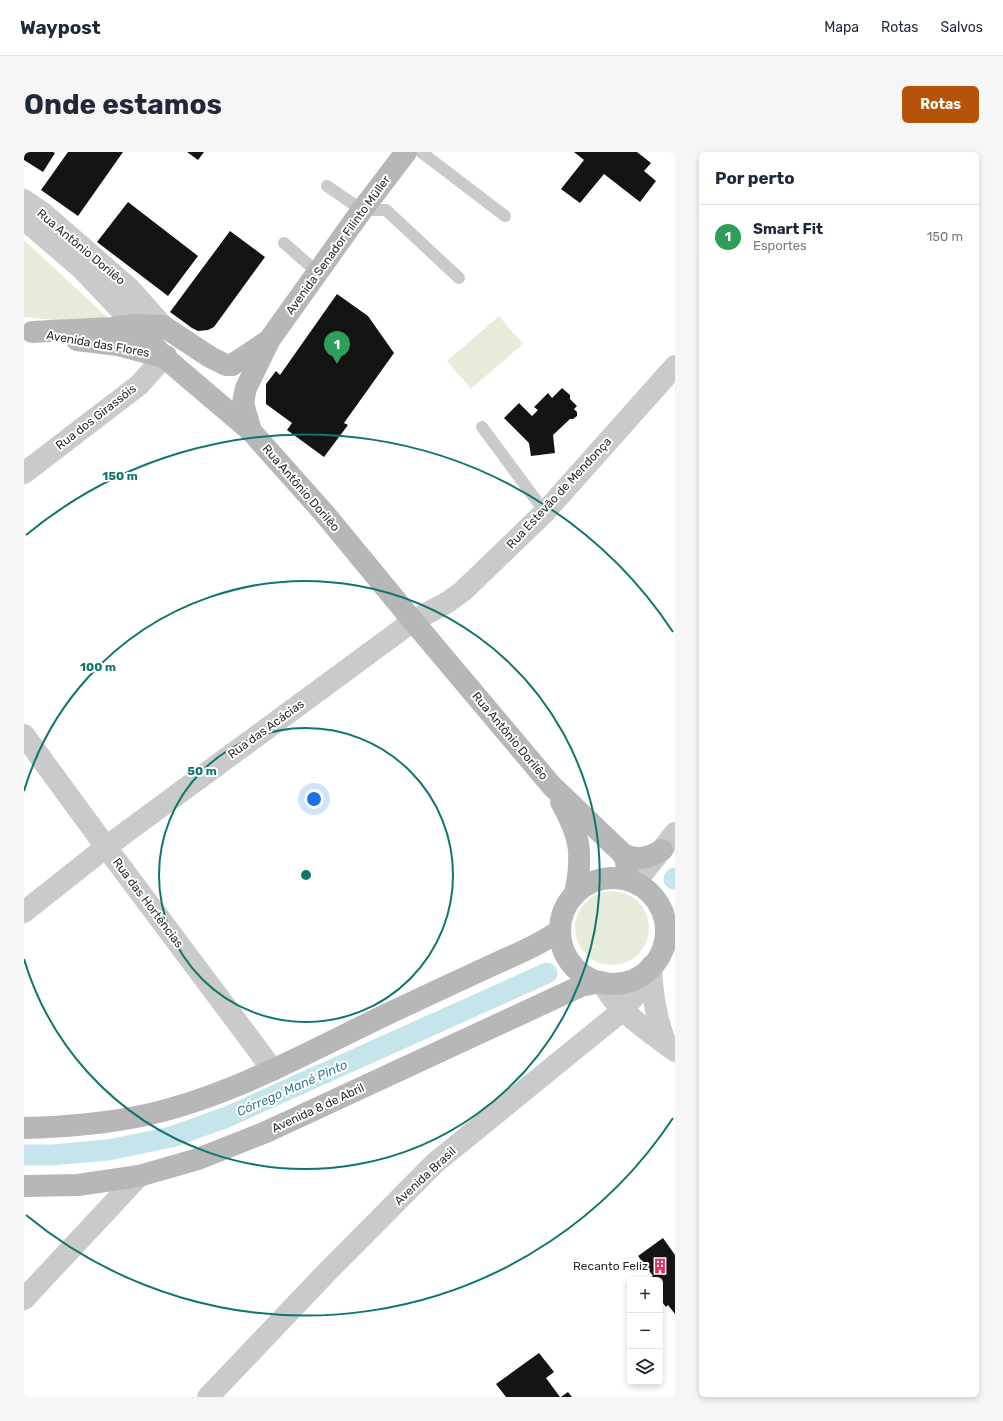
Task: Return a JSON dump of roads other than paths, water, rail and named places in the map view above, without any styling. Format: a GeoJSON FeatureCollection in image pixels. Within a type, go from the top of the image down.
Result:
{"type":"FeatureCollection","features":[{"type":"Feature","properties":{"kind":"main road","name":"Avenida Senador Filinto Müller"},"geometry":{"type":"LineString","coordinates":[[251,431],[244,403],[246,388],[270,339],[362,210],[406,152]]}},
{"type":"Feature","properties":{"kind":"main road","name":"Avenida das Flores"},"geometry":{"type":"LineString","coordinates":[[28,332],[112,328],[134,325],[163,326]]}},
{"type":"Feature","properties":{"kind":"main road","name":"Rua Antônio Dorilêo"},"geometry":{"type":"LineString","coordinates":[[134,325],[164,357],[251,431],[324,513],[551,785],[623,854]]}},
{"type":"Feature","properties":{"kind":"main road","name":"Rua Antônio Dorilêo"},"geometry":{"type":"LineString","coordinates":[[163,326],[210,357]]}},
{"type":"Feature","properties":{"kind":"main road","name":"Avenida das Flores"},"geometry":{"type":"LineString","coordinates":[[28,332],[118,345],[164,357]]}},
{"type":"Feature","properties":{"kind":"main road","name":"Avenida Senador Filinto Müller"},"geometry":{"type":"LineString","coordinates":[[210,357],[226,365],[232,365],[270,339]]}},
{"type":"Feature","properties":{"kind":"main road"},"geometry":{"type":"LineString","coordinates":[[164,357],[174,349],[191,345]]}},
{"type":"Feature","properties":{"kind":"main road","name":"Rua Antônio Dorilêo"},"geometry":{"type":"LineString","coordinates":[[551,785],[569,816],[580,849],[579,873],[575,894]]}},
{"type":"Feature","properties":{"kind":"main road"},"geometry":{"type":"LineString","coordinates":[[623,854],[638,858],[652,856],[662,850]]}},
{"type":"Feature","properties":{"kind":"main road"},"geometry":{"type":"LineString","coordinates":[[623,854],[632,882]]}},
{"type":"Feature","properties":{"kind":"main road"},"geometry":{"type":"LineString","coordinates":[[618,878],[632,882],[646,890],[655,899],[662,910],[666,935],[669,940],[656,962],[644,974],[632,980],[619,983],[601,982],[586,976],[575,968],[567,957],[562,944],[560,930],[564,911],[568,902],[575,894],[590,883],[618,878]]}},
{"type":"Feature","properties":{"kind":"main road"},"geometry":{"type":"LineString","coordinates":[[24,1128],[61,1127],[103,1123],[142,1116],[213,1095],[273,1070],[386,1014],[530,948],[551,937],[560,930]]}},
{"type":"Feature","properties":{"kind":"main road","name":"Avenida 8 de Abril"},"geometry":{"type":"LineString","coordinates":[[24,1186],[78,1185],[139,1176],[198,1159],[266,1132],[581,986],[601,982]]}},
{"type":"Feature","properties":{"kind":"street","name":"Rua Antônio Dorilêo"},"geometry":{"type":"LineString","coordinates":[[24,200],[43,213],[130,289],[163,326]]}},
{"type":"Feature","properties":{"kind":"street","name":"Rua Antônio Dorilêo"},"geometry":{"type":"LineString","coordinates":[[24,216],[33,227],[82,269],[134,325]]}},
{"type":"Feature","properties":{"kind":"street","name":"Rua dos Girassóis"},"geometry":{"type":"LineString","coordinates":[[24,473],[139,385],[164,357]]}},
{"type":"Feature","properties":{"kind":"street","name":"Rua Estevão de Mendonça"},"geometry":{"type":"LineString","coordinates":[[413,621],[448,602],[463,591],[545,512],[675,366]]}},
{"type":"Feature","properties":{"kind":"street","name":"Rua das Acácias"},"geometry":{"type":"LineString","coordinates":[[24,912],[106,847],[413,621]]}},
{"type":"Feature","properties":{"kind":"street","name":"Rua das Hortências"},"geometry":{"type":"LineString","coordinates":[[24,735],[273,1070]]}},
{"type":"Feature","properties":{"kind":"street"},"geometry":{"type":"LineString","coordinates":[[632,882],[662,850],[675,833]]}},
{"type":"Feature","properties":{"kind":"street"},"geometry":{"type":"LineString","coordinates":[[651,966],[652,990],[655,1009],[661,1033],[670,1048]]}},
{"type":"Feature","properties":{"kind":"street","name":"Avenida Brasil"},"geometry":{"type":"LineString","coordinates":[[208,1397],[327,1272],[435,1164],[623,1010],[640,989],[651,966]]}},
{"type":"Feature","properties":{"kind":"street"},"geometry":{"type":"LineString","coordinates":[[601,982],[623,1010],[670,1048]]}},
{"type":"Feature","properties":{"kind":"street"},"geometry":{"type":"LineString","coordinates":[[24,1298],[139,1176]]}},
{"type":"Feature","properties":{"kind":"lane"},"geometry":{"type":"LineString","coordinates":[[422,152],[505,216]]}},
{"type":"Feature","properties":{"kind":"lane"},"geometry":{"type":"LineString","coordinates":[[327,186],[362,210],[386,210],[460,278]]}},
{"type":"Feature","properties":{"kind":"lane"},"geometry":{"type":"LineString","coordinates":[[284,243],[317,272]]}},
{"type":"Feature","properties":{"kind":"lane"},"geometry":{"type":"LineString","coordinates":[[482,427],[545,512]]}},
{"type":"Feature","properties":{"kind":"waterway","name":"Córrego Mané Pinto"},"geometry":{"type":"LineString","coordinates":[[24,1155],[52,1155],[108,1150],[171,1137],[227,1117],[547,973]]}},
{"type":"Feature","properties":{"kind":"place","name":"Smart Fit"},"geometry":{"type":"Point","coordinates":[337,364]}},
{"type":"Feature","properties":{"kind":"place","name":"Recanto Feliz"},"geometry":{"type":"Point","coordinates":[660,1266]}}]}
